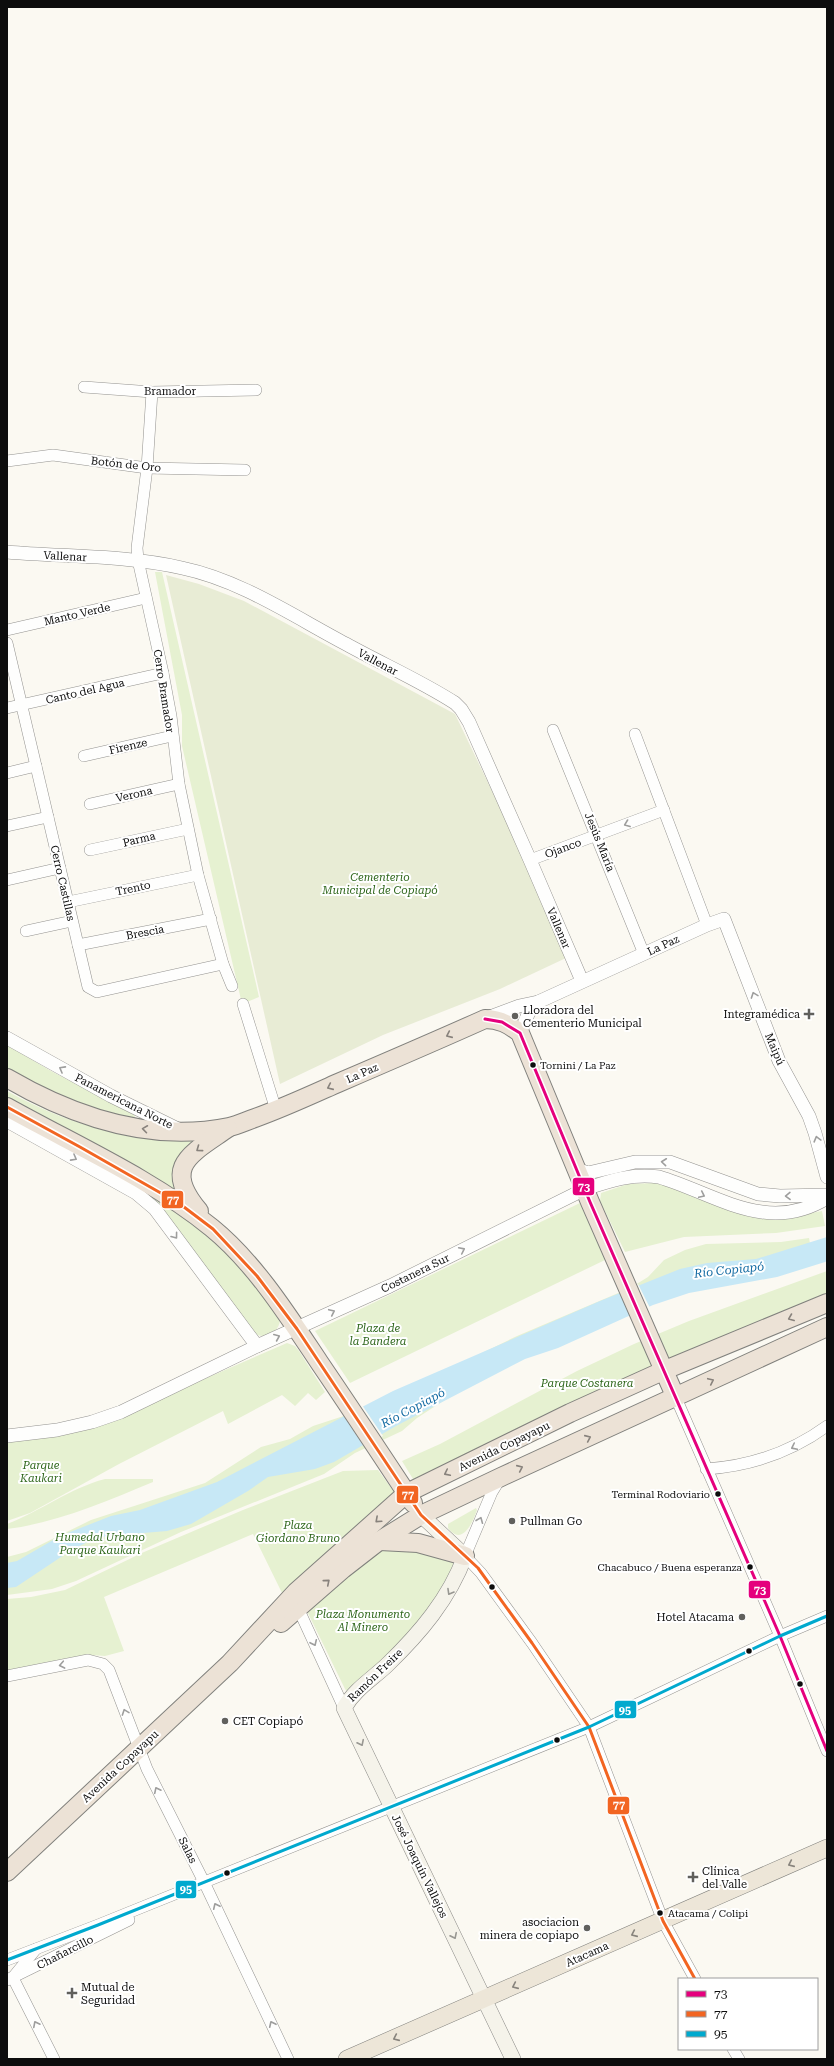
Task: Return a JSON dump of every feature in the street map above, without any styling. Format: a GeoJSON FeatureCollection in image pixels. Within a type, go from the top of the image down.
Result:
{"type":"FeatureCollection","features":[{"type":"Feature","properties":{"kind":"highway"},"geometry":{"type":"LineString","coordinates":[[485,1019],[510,1025],[520,1033],[576,1169],[676,1398]]}},
{"type":"Feature","properties":{"kind":"highway","name":"La Paz"},"geometry":{"type":"LineString","coordinates":[[183,1132],[230,1127],[276,1110],[485,1019]]}},
{"type":"Feature","properties":{"kind":"highway","name":"Panamericana Norte"},"geometry":{"type":"LineString","coordinates":[[7,1078],[48,1100],[96,1119],[134,1127],[183,1132]]}},
{"type":"Feature","properties":{"kind":"highway"},"geometry":{"type":"LineString","coordinates":[[7,1108],[158,1190],[213,1229]]}},
{"type":"Feature","properties":{"kind":"highway"},"geometry":{"type":"LineString","coordinates":[[11,1124],[80,1147]]}},
{"type":"Feature","properties":{"kind":"highway"},"geometry":{"type":"LineString","coordinates":[[230,1127],[194,1152],[182,1167],[181,1178],[183,1189],[213,1229],[257,1276],[297,1329],[422,1516]]}},
{"type":"Feature","properties":{"kind":"highway","name":"Avenida Copayapu"},"geometry":{"type":"LineString","coordinates":[[8,1871],[230,1663],[296,1592],[407,1493],[570,1413],[664,1370],[827,1303]]}},
{"type":"Feature","properties":{"kind":"highway","name":"Avenida Copayapu"},"geometry":{"type":"LineString","coordinates":[[230,1663],[272,1631],[343,1569],[379,1541],[422,1516],[501,1477],[823,1333]]}},
{"type":"Feature","properties":{"kind":"highway"},"geometry":{"type":"LineString","coordinates":[[379,1541],[418,1543],[466,1556]]}},
{"type":"Feature","properties":{"kind":"main road"},"geometry":{"type":"LineString","coordinates":[[422,1516],[466,1556]]}},
{"type":"Feature","properties":{"kind":"main road","name":"Ramón Freire"},"geometry":{"type":"LineString","coordinates":[[344,1708],[353,1694],[403,1649],[445,1599],[457,1579],[466,1556]]}},
{"type":"Feature","properties":{"kind":"main road","name":"José Joaquín Vallejos"},"geometry":{"type":"LineString","coordinates":[[344,1708],[513,2059]]}},
{"type":"Feature","properties":{"kind":"main road","name":"Atacama"},"geometry":{"type":"LineString","coordinates":[[347,2059],[827,1848]]}},
{"type":"Feature","properties":{"kind":"street","name":"Bramador"},"geometry":{"type":"LineString","coordinates":[[84,387],[152,392],[256,390]]}},
{"type":"Feature","properties":{"kind":"street","name":"Cerro Bramador"},"geometry":{"type":"LineString","coordinates":[[152,392],[147,468],[137,548],[138,560],[163,673],[179,784],[198,875],[223,964],[232,986]]}},
{"type":"Feature","properties":{"kind":"street","name":"Botón de Oro"},"geometry":{"type":"LineString","coordinates":[[7,461],[53,455],[147,468],[245,470]]}},
{"type":"Feature","properties":{"kind":"street","name":"Vallenar"},"geometry":{"type":"LineString","coordinates":[[7,552],[138,560],[183,568],[223,581],[244,590],[455,704],[461,709],[468,722],[582,981]]}},
{"type":"Feature","properties":{"kind":"street","name":"Manto Verde"},"geometry":{"type":"LineString","coordinates":[[7,630],[146,598]]}},
{"type":"Feature","properties":{"kind":"street","name":"Cerro Castillas"},"geometry":{"type":"LineString","coordinates":[[7,643],[88,987],[97,992],[223,964]]}},
{"type":"Feature","properties":{"kind":"street","name":"Canto del Agua"},"geometry":{"type":"LineString","coordinates":[[7,708],[163,673]]}},
{"type":"Feature","properties":{"kind":"street","name":"Jesús María"},"geometry":{"type":"LineString","coordinates":[[553,730],[597,835],[644,954]]}},
{"type":"Feature","properties":{"kind":"street"},"geometry":{"type":"LineString","coordinates":[[635,734],[707,925]]}},
{"type":"Feature","properties":{"kind":"street","name":"Firenze"},"geometry":{"type":"LineString","coordinates":[[84,756],[172,736]]}},
{"type":"Feature","properties":{"kind":"street"},"geometry":{"type":"LineString","coordinates":[[7,773],[36,766]]}},
{"type":"Feature","properties":{"kind":"street","name":"Verona"},"geometry":{"type":"LineString","coordinates":[[90,804],[179,784]]}},
{"type":"Feature","properties":{"kind":"street","name":"Ojanco"},"geometry":{"type":"LineString","coordinates":[[530,860],[664,810]]}},
{"type":"Feature","properties":{"kind":"street"},"geometry":{"type":"LineString","coordinates":[[7,826],[48,817]]}},
{"type":"Feature","properties":{"kind":"street","name":"Parma"},"geometry":{"type":"LineString","coordinates":[[90,850],[188,828]]}},
{"type":"Feature","properties":{"kind":"street"},"geometry":{"type":"LineString","coordinates":[[7,880],[60,868]]}},
{"type":"Feature","properties":{"kind":"street","name":"Trento"},"geometry":{"type":"LineString","coordinates":[[68,902],[198,875]]}},
{"type":"Feature","properties":{"kind":"street","name":"Brescia"},"geometry":{"type":"LineString","coordinates":[[78,945],[211,919]]}},
{"type":"Feature","properties":{"kind":"street","name":"La Paz"},"geometry":{"type":"LineString","coordinates":[[485,1019],[519,1006],[538,1002],[707,925],[724,919]]}},
{"type":"Feature","properties":{"kind":"street","name":"Maipú"},"geometry":{"type":"LineString","coordinates":[[724,919],[779,1061],[809,1116],[816,1133],[827,1177]]}},
{"type":"Feature","properties":{"kind":"street"},"geometry":{"type":"LineString","coordinates":[[26,931],[72,921]]}},
{"type":"Feature","properties":{"kind":"street","name":"La Paz"},"geometry":{"type":"LineString","coordinates":[[520,1033],[529,1012],[538,1002]]}},
{"type":"Feature","properties":{"kind":"street"},"geometry":{"type":"LineString","coordinates":[[243,1004],[276,1110]]}},
{"type":"Feature","properties":{"kind":"street","name":"Panamericana Norte"},"geometry":{"type":"LineString","coordinates":[[7,1038],[110,1096],[183,1132]]}},
{"type":"Feature","properties":{"kind":"street"},"geometry":{"type":"LineString","coordinates":[[11,1124],[136,1193],[156,1209],[257,1346]]}},
{"type":"Feature","properties":{"kind":"street","name":"Costanera Sur"},"geometry":{"type":"LineString","coordinates":[[576,1169],[588,1173],[635,1162],[670,1162],[758,1194],[780,1196],[827,1196]]}},
{"type":"Feature","properties":{"kind":"street","name":"Costanera Sur"},"geometry":{"type":"LineString","coordinates":[[7,1436],[57,1430],[92,1422],[114,1414],[524,1221],[585,1189],[629,1176],[645,1175],[671,1181],[707,1197],[738,1208],[794,1212],[808,1208],[827,1196]]}},
{"type":"Feature","properties":{"kind":"street"},"geometry":{"type":"LineString","coordinates":[[676,1398],[780,1636],[827,1751]]}},
{"type":"Feature","properties":{"kind":"street"},"geometry":{"type":"LineString","coordinates":[[706,1468],[739,1465],[770,1457],[800,1444],[827,1426]]}},
{"type":"Feature","properties":{"kind":"street","name":"Ramón Freire"},"geometry":{"type":"LineString","coordinates":[[466,1556],[492,1492],[501,1477]]}},
{"type":"Feature","properties":{"kind":"street"},"geometry":{"type":"LineString","coordinates":[[466,1556],[481,1573],[532,1643],[589,1727],[663,1921],[694,1978]]}},
{"type":"Feature","properties":{"kind":"street","name":"José Joaquín Vallejos"},"geometry":{"type":"LineString","coordinates":[[298,1608],[344,1708]]}},
{"type":"Feature","properties":{"kind":"street","name":"Chañarcillo"},"geometry":{"type":"LineString","coordinates":[[7,1960],[36,1947],[98,1925],[589,1727],[780,1636],[827,1616]]}},
{"type":"Feature","properties":{"kind":"street","name":"Salas"},"geometry":{"type":"LineString","coordinates":[[7,1676],[92,1660],[100,1662],[106,1666],[112,1675],[139,1748],[159,1794],[204,1882],[288,2059]]}},
{"type":"Feature","properties":{"kind":"street","name":"Chañarcillo"},"geometry":{"type":"LineString","coordinates":[[9,1978],[204,1882]]}},
{"type":"Feature","properties":{"kind":"street","name":"Chañarcillo"},"geometry":{"type":"LineString","coordinates":[[9,1978],[36,1947]]}},
{"type":"Feature","properties":{"kind":"street"},"geometry":{"type":"LineString","coordinates":[[9,1978],[54,2059]]}},
{"type":"Feature","properties":{"kind":"street"},"geometry":{"type":"LineString","coordinates":[[734,2050],[739,2059]]}},
{"type":"Feature","properties":{"kind":"green space"},"geometry":{"type":"Polygon","coordinates":[[[155,572],[162,572],[259,997],[242,1004],[182,746],[182,715],[155,572]]]}},
{"type":"Feature","properties":{"kind":"green space","name":"Cementerio Municipal de Copiapó"},"geometry":{"type":"Polygon","coordinates":[[[166,575],[199,584],[244,601],[455,714],[516,841],[566,958],[500,989],[383,1035],[280,1084],[166,575]]]}},
{"type":"Feature","properties":{"kind":"green space"},"geometry":{"type":"Polygon","coordinates":[[[7,1045],[51,1071],[135,1115],[134,1120],[117,1116],[69,1098],[7,1069],[7,1045]]]}},
{"type":"Feature","properties":{"kind":"green space"},"geometry":{"type":"Polygon","coordinates":[[[7,1091],[33,1105],[90,1126],[119,1132],[139,1134],[204,1135],[191,1143],[180,1155],[181,1197],[7,1099],[7,1091]]]}},
{"type":"Feature","properties":{"kind":"green space"},"geometry":{"type":"Polygon","coordinates":[[[655,1183],[790,1217],[822,1211],[825,1226],[776,1233],[684,1237],[625,1252],[600,1201],[601,1193],[628,1184],[655,1183]]]}},
{"type":"Feature","properties":{"kind":"green space"},"geometry":{"type":"Polygon","coordinates":[[[141,1191],[175,1208],[237,1261],[280,1319],[278,1327],[275,1331],[264,1336],[255,1334],[141,1191]]]}},
{"type":"Feature","properties":{"kind":"green space","name":"Plaza de la Bandera"},"geometry":{"type":"Polygon","coordinates":[[[580,1203],[605,1260],[350,1383],[315,1331],[580,1203]]]}},
{"type":"Feature","properties":{"kind":"green space","name":"Humedal Urbano Parque Kaukari"},"geometry":{"type":"Polygon","coordinates":[[[809,1238],[814,1265],[683,1284],[545,1347],[448,1398],[417,1418],[402,1431],[355,1453],[324,1474],[181,1532],[76,1581],[52,1589],[7,1595],[7,1557],[26,1552],[91,1520],[205,1483],[261,1447],[290,1439],[313,1426],[368,1408],[517,1336],[630,1288],[648,1277],[664,1260],[685,1250],[706,1244],[781,1242],[809,1238]]]}},
{"type":"Feature","properties":{"kind":"green space","name":"Parque Costanera"},"geometry":{"type":"Polygon","coordinates":[[[827,1271],[827,1295],[416,1484],[402,1461],[440,1444],[577,1371],[634,1344],[689,1321],[827,1271]]]}},
{"type":"Feature","properties":{"kind":"green space","name":"Parque Kaukari"},"geometry":{"type":"Polygon","coordinates":[[[287,1343],[295,1346],[299,1351],[325,1392],[316,1400],[308,1393],[295,1406],[282,1395],[228,1424],[223,1411],[119,1464],[30,1513],[7,1521],[7,1442],[44,1438],[101,1424],[287,1343]]]}},
{"type":"Feature","properties":{"kind":"green space","name":"Plaza Giordano Bruno"},"geometry":{"type":"Polygon","coordinates":[[[378,1470],[397,1496],[283,1595],[253,1534],[104,1597],[124,1651],[105,1656],[92,1655],[68,1658],[7,1671],[7,1599],[31,1597],[65,1590],[144,1552],[243,1510],[343,1471],[378,1470]]]}},
{"type":"Feature","properties":{"kind":"green space"},"geometry":{"type":"Polygon","coordinates":[[[105,1479],[153,1479],[153,1482],[100,1504],[63,1517],[7,1529],[7,1524],[20,1519],[80,1488],[105,1479]]]}},
{"type":"Feature","properties":{"kind":"green space"},"geometry":{"type":"Polygon","coordinates":[[[476,1508],[477,1510],[473,1521],[462,1534],[458,1535],[453,1533],[448,1528],[448,1524],[476,1508]]]}},
{"type":"Feature","properties":{"kind":"green space","name":"Plaza Monumento Al Minero"},"geometry":{"type":"Polygon","coordinates":[[[404,1545],[455,1562],[447,1587],[425,1619],[350,1695],[345,1689],[306,1609],[383,1547],[404,1545]]]}},
{"type":"Feature","properties":{"kind":"water","name":"Humedal Urbano Parque Kaukari"},"geometry":{"type":"Polygon","coordinates":[[[827,1237],[827,1261],[825,1262],[777,1277],[689,1293],[653,1305],[558,1348],[525,1359],[396,1426],[334,1462],[315,1469],[268,1477],[248,1491],[191,1524],[167,1531],[107,1536],[89,1541],[67,1553],[16,1587],[7,1588],[7,1563],[17,1561],[60,1536],[111,1516],[140,1510],[217,1482],[393,1391],[600,1301],[680,1269],[707,1263],[756,1259],[827,1237]]]}},
{"type":"Feature","properties":{"kind":"pier"},"geometry":{"type":"Polygon","coordinates":[[[638,1284],[650,1308],[632,1316],[621,1291],[638,1284]]]}},
{"type":"Feature","properties":{"kind":"pier"},"geometry":{"type":"Polygon","coordinates":[[[362,1405],[383,1436],[364,1446],[343,1415],[362,1405]]]}},
{"type":"Feature","properties":{"kind":"transit line","name":"73"},"geometry":{"type":"LineString","coordinates":[[485,1019],[502,1022],[520,1033],[590,1202],[780,1636],[827,1751]]}},
{"type":"Feature","properties":{"kind":"transit line","name":"77"},"geometry":{"type":"LineString","coordinates":[[7,1107],[180,1204],[213,1229],[257,1276],[297,1329],[421,1515],[478,1568],[532,1643],[589,1727],[663,1921],[694,1978]]}},
{"type":"Feature","properties":{"kind":"transit line","name":"95"},"geometry":{"type":"LineString","coordinates":[[7,1960],[98,1925],[589,1727],[780,1636],[827,1616]]}},
{"type":"Feature","properties":{"kind":"place","name":"Integramédica"},"geometry":{"type":"Point","coordinates":[809,1014]}},
{"type":"Feature","properties":{"kind":"place","name":"Lloradora del Cementerio Municipal"},"geometry":{"type":"Point","coordinates":[515,1016]}},
{"type":"Feature","properties":{"kind":"place","name":"Tornini / La Paz"},"geometry":{"type":"Point","coordinates":[533,1065]}},
{"type":"Feature","properties":{"kind":"place","name":"Terminal Rodoviario"},"geometry":{"type":"Point","coordinates":[718,1494]}},
{"type":"Feature","properties":{"kind":"place","name":"Pullman Go"},"geometry":{"type":"Point","coordinates":[512,1521]}},
{"type":"Feature","properties":{"kind":"place","name":"Chacabuco / Buena esperanza"},"geometry":{"type":"Point","coordinates":[750,1567]}},
{"type":"Feature","properties":{"kind":"place","name":"Hotel Atacama"},"geometry":{"type":"Point","coordinates":[742,1617]}},
{"type":"Feature","properties":{"kind":"place","name":"CET Copiapó"},"geometry":{"type":"Point","coordinates":[225,1721]}},
{"type":"Feature","properties":{"kind":"place","name":"Clínica del Valle"},"geometry":{"type":"Point","coordinates":[693,1877]}},
{"type":"Feature","properties":{"kind":"place","name":"Atacama / Colipi"},"geometry":{"type":"Point","coordinates":[660,1913]}},
{"type":"Feature","properties":{"kind":"place","name":"asociacion minera de copiapo"},"geometry":{"type":"Point","coordinates":[587,1928]}},
{"type":"Feature","properties":{"kind":"place","name":"Mutual de Seguridad"},"geometry":{"type":"Point","coordinates":[72,1993]}},
{"type":"Feature","properties":{"kind":"water label","name":"Río Copiapó"},"geometry":{"type":"Point","coordinates":[729,1270]}},
{"type":"Feature","properties":{"kind":"water label","name":"Río Copiapó"},"geometry":{"type":"Point","coordinates":[413,1408]}}]}
